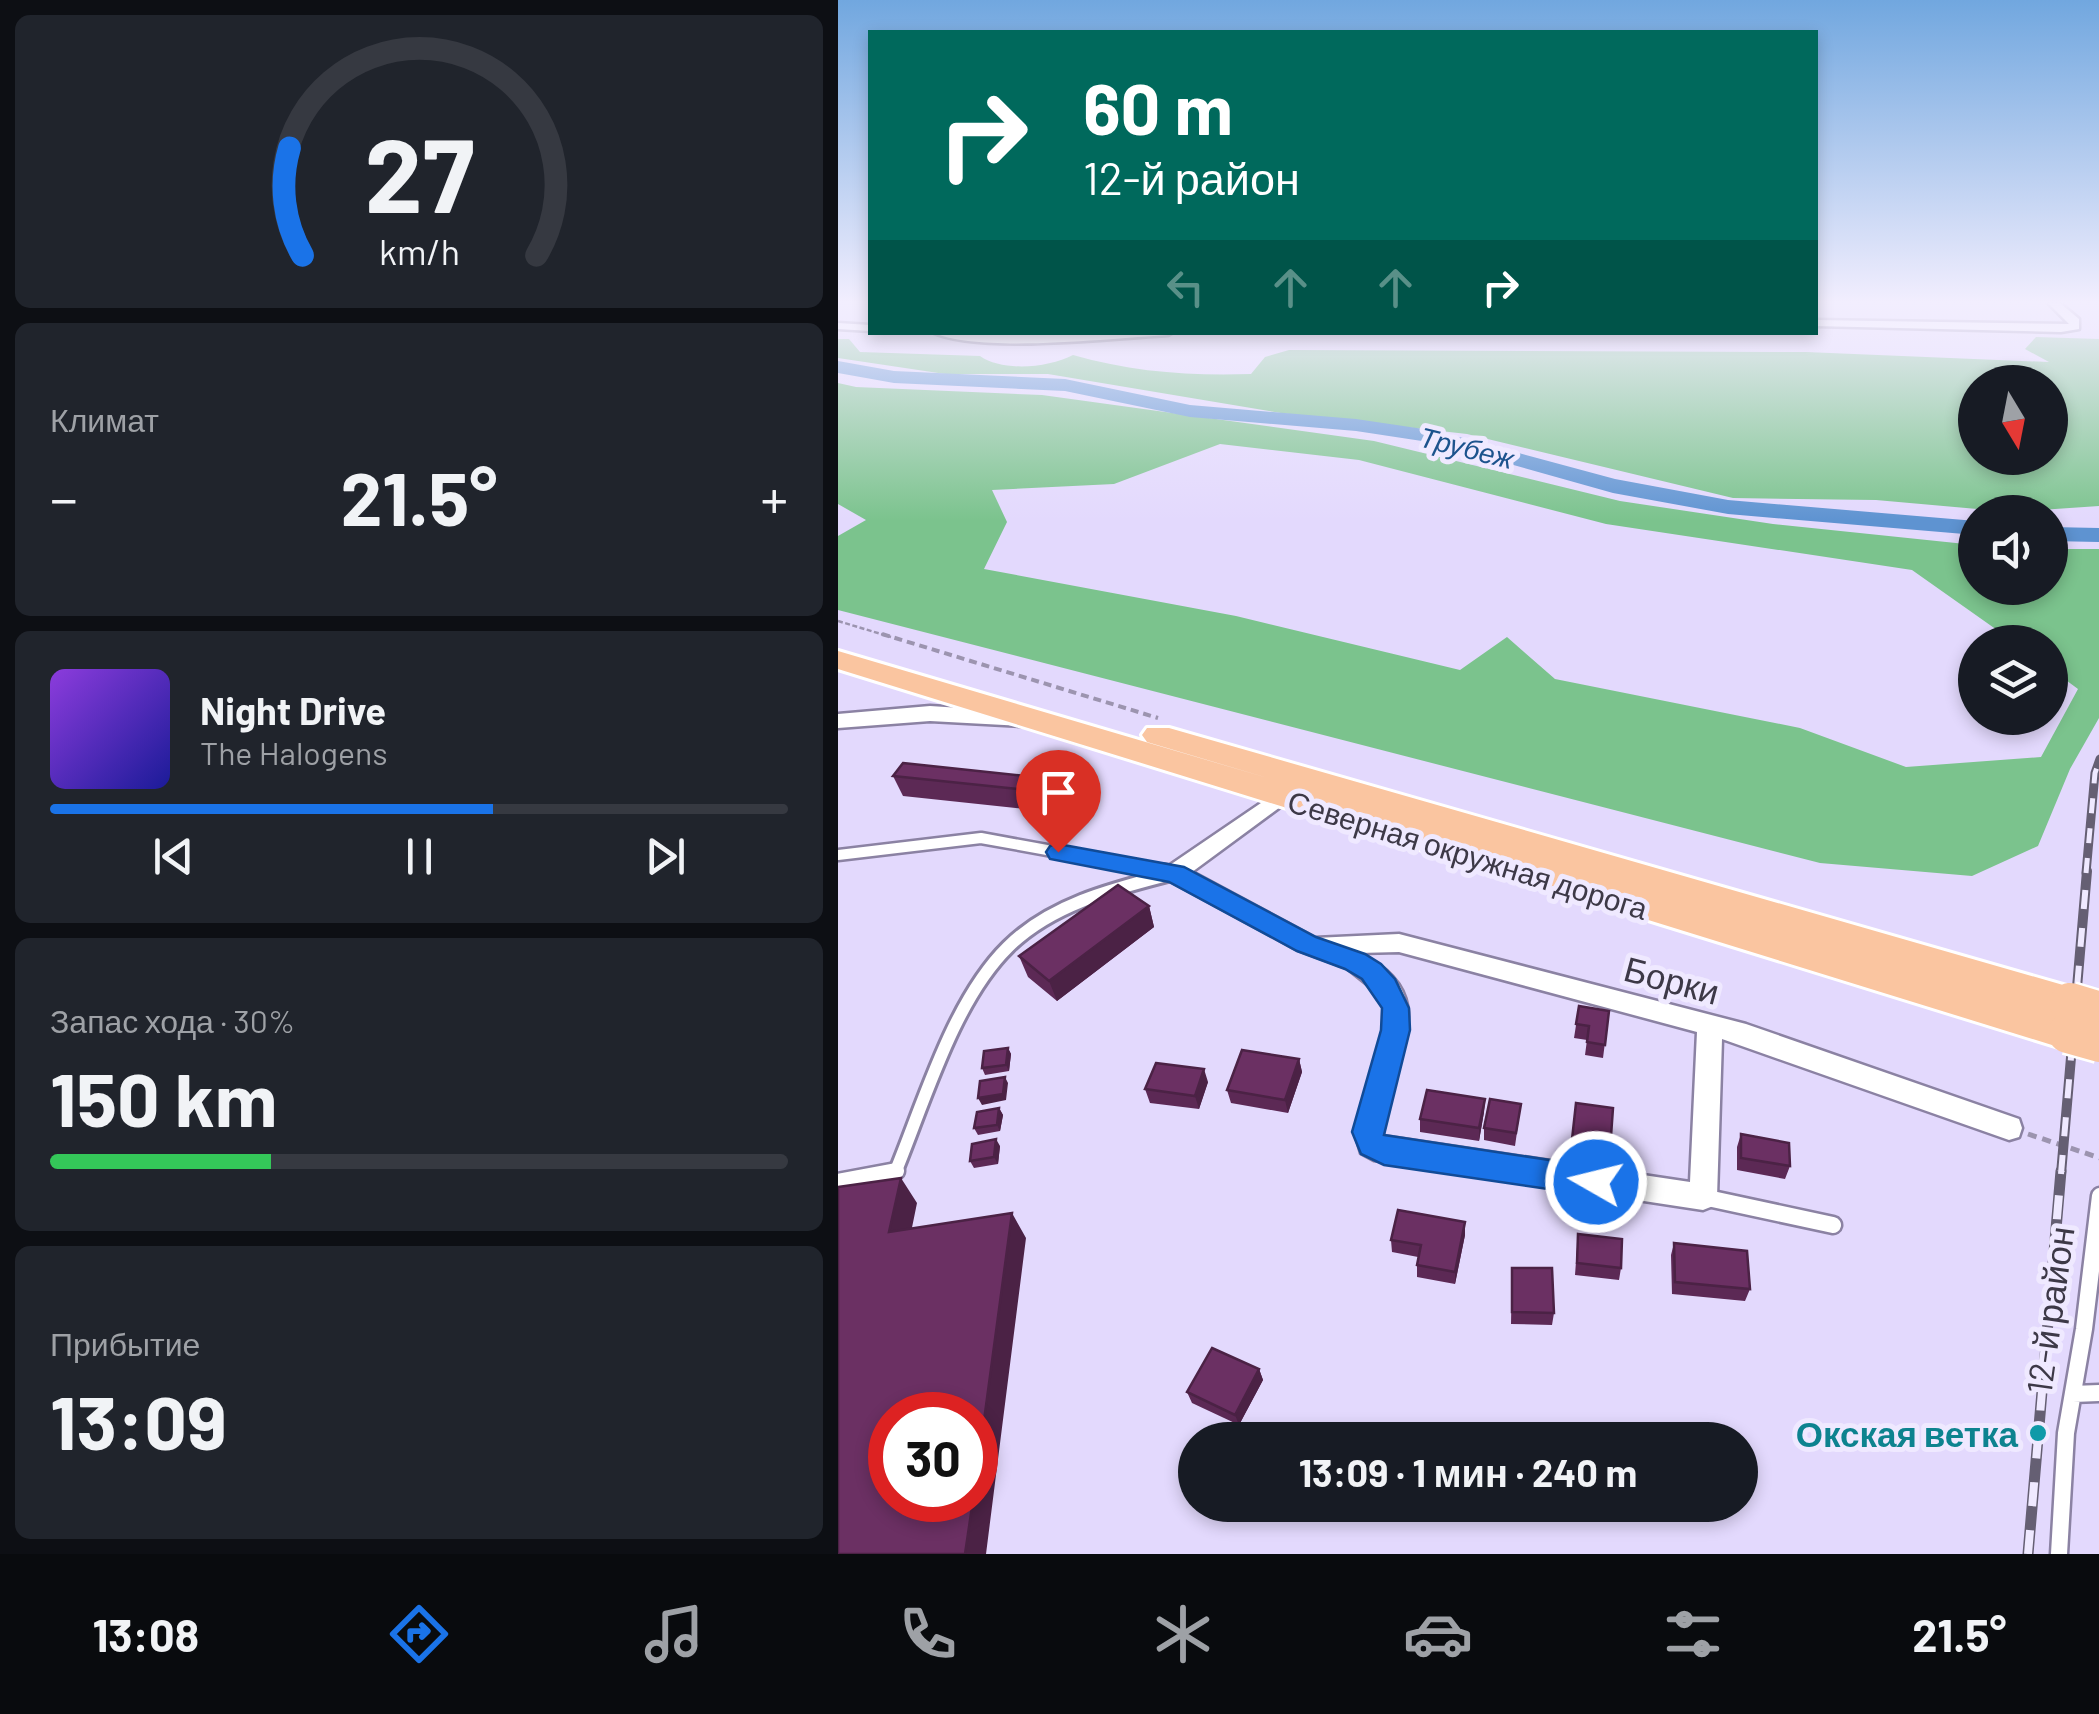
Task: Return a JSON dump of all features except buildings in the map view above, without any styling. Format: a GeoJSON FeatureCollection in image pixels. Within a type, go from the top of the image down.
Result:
{"type":"FeatureCollection","features":[{"type":"Feature","properties":{"kind":"main road","name":"Северная окружная дорога"},"geometry":{"type":"LineString","coordinates":[[838,642],[2084,1022]]}},
{"type":"Feature","properties":{"kind":"main road","name":"Северная окружная дорога"},"geometry":{"type":"LineString","coordinates":[[838,660],[1280,797],[2084,1022]]}},
{"type":"Feature","properties":{"kind":"street"},"geometry":{"type":"LineString","coordinates":[[838,722],[910,713],[964,712],[1048,722]]}},
{"type":"Feature","properties":{"kind":"street"},"geometry":{"type":"LineString","coordinates":[[1280,797],[1175,874],[1306,944],[1355,961],[1386,986],[1396,1008],[1396,1030],[1368,1132],[1372,1144],[1384,1151],[1703,1197],[1710,1025]]}},
{"type":"Feature","properties":{"kind":"street","name":"Борки"},"geometry":{"type":"LineString","coordinates":[[1306,944],[1399,943],[1710,1025],[2010,1128]]}},
{"type":"Feature","properties":{"kind":"lane"},"geometry":{"type":"LineString","coordinates":[[838,855],[981,838],[1175,874]]}},
{"type":"Feature","properties":{"kind":"lane"},"geometry":{"type":"LineString","coordinates":[[838,1182],[895,1173],[974,994],[1007,948],[1055,913],[1108,890],[1175,874]]}},
{"type":"Feature","properties":{"kind":"lane","name":"12-й район"},"geometry":{"type":"LineString","coordinates":[[2059,1554],[2066,1433],[2100,1196]]}},
{"type":"Feature","properties":{"kind":"lane"},"geometry":{"type":"LineString","coordinates":[[1703,1197],[1833,1225]]}},
{"type":"Feature","properties":{"kind":"lane"},"geometry":{"type":"LineString","coordinates":[[2073,1394],[2100,1392]]}},
{"type":"Feature","properties":{"kind":"path"},"geometry":{"type":"LineString","coordinates":[[2010,1128],[2100,1158]]}},
{"type":"Feature","properties":{"kind":"green space"},"geometry":{"type":"Polygon","coordinates":[[[1057,376],[1958,376],[1958,475],[2068,475],[2068,376],[2099,376],[2099,506],[2068,508],[2068,495],[1958,495],[1958,507],[1876,500],[1733,498],[1467,434],[1281,413],[1057,376]]]}},
{"type":"Feature","properties":{"kind":"green space"},"geometry":{"type":"Polygon","coordinates":[[[838,383],[1042,395],[1374,441],[1620,501],[1773,524],[1958,543],[1958,602],[1912,570],[1606,524],[1359,460],[1220,444],[1114,484],[992,490],[1007,522],[984,569],[1236,616],[1460,670],[1507,637],[1555,679],[1800,728],[1906,767],[2041,757],[2053,735],[2068,735],[2068,707],[2078,689],[2068,682],[2068,625],[1990,625],[1962,605],[2068,605],[2068,549],[2099,549],[2099,718],[2070,769],[2038,846],[1972,876],[1820,863],[838,610],[838,536],[866,520],[838,504],[838,383]]]}},
{"type":"Feature","properties":{"kind":"waterway","name":"Трубеж"},"geometry":{"type":"LineString","coordinates":[[886,376],[1065,385],[1190,411],[1356,425],[1437,437],[1613,486],[1728,507],[1958,526]]}},
{"type":"Feature","properties":{"kind":"waterway","name":"Трубеж"},"geometry":{"type":"LineString","coordinates":[[2068,534],[2100,535]]}},
{"type":"Feature","properties":{"kind":"railway"},"geometry":{"type":"LineString","coordinates":[[2086,873],[2095,773],[2100,759]]}},
{"type":"Feature","properties":{"kind":"railway"},"geometry":{"type":"LineString","coordinates":[[2061,1174],[2087,871]]}},
{"type":"Feature","properties":{"kind":"railway"},"geometry":{"type":"LineString","coordinates":[[2028,1554],[2061,1171]]}},
{"type":"Feature","properties":{"kind":"place","name":"Окская ветка"},"geometry":{"type":"Point","coordinates":[2038,1433]}},
{"type":"Feature","properties":{"kind":"route"},"geometry":{"type":"LineString","coordinates":[[1058,852],[1175,874],[1306,944],[1355,961],[1372,972],[1386,986],[1396,1008],[1396,1030],[1368,1132],[1372,1144],[1384,1151],[1596,1182]]}}]}
